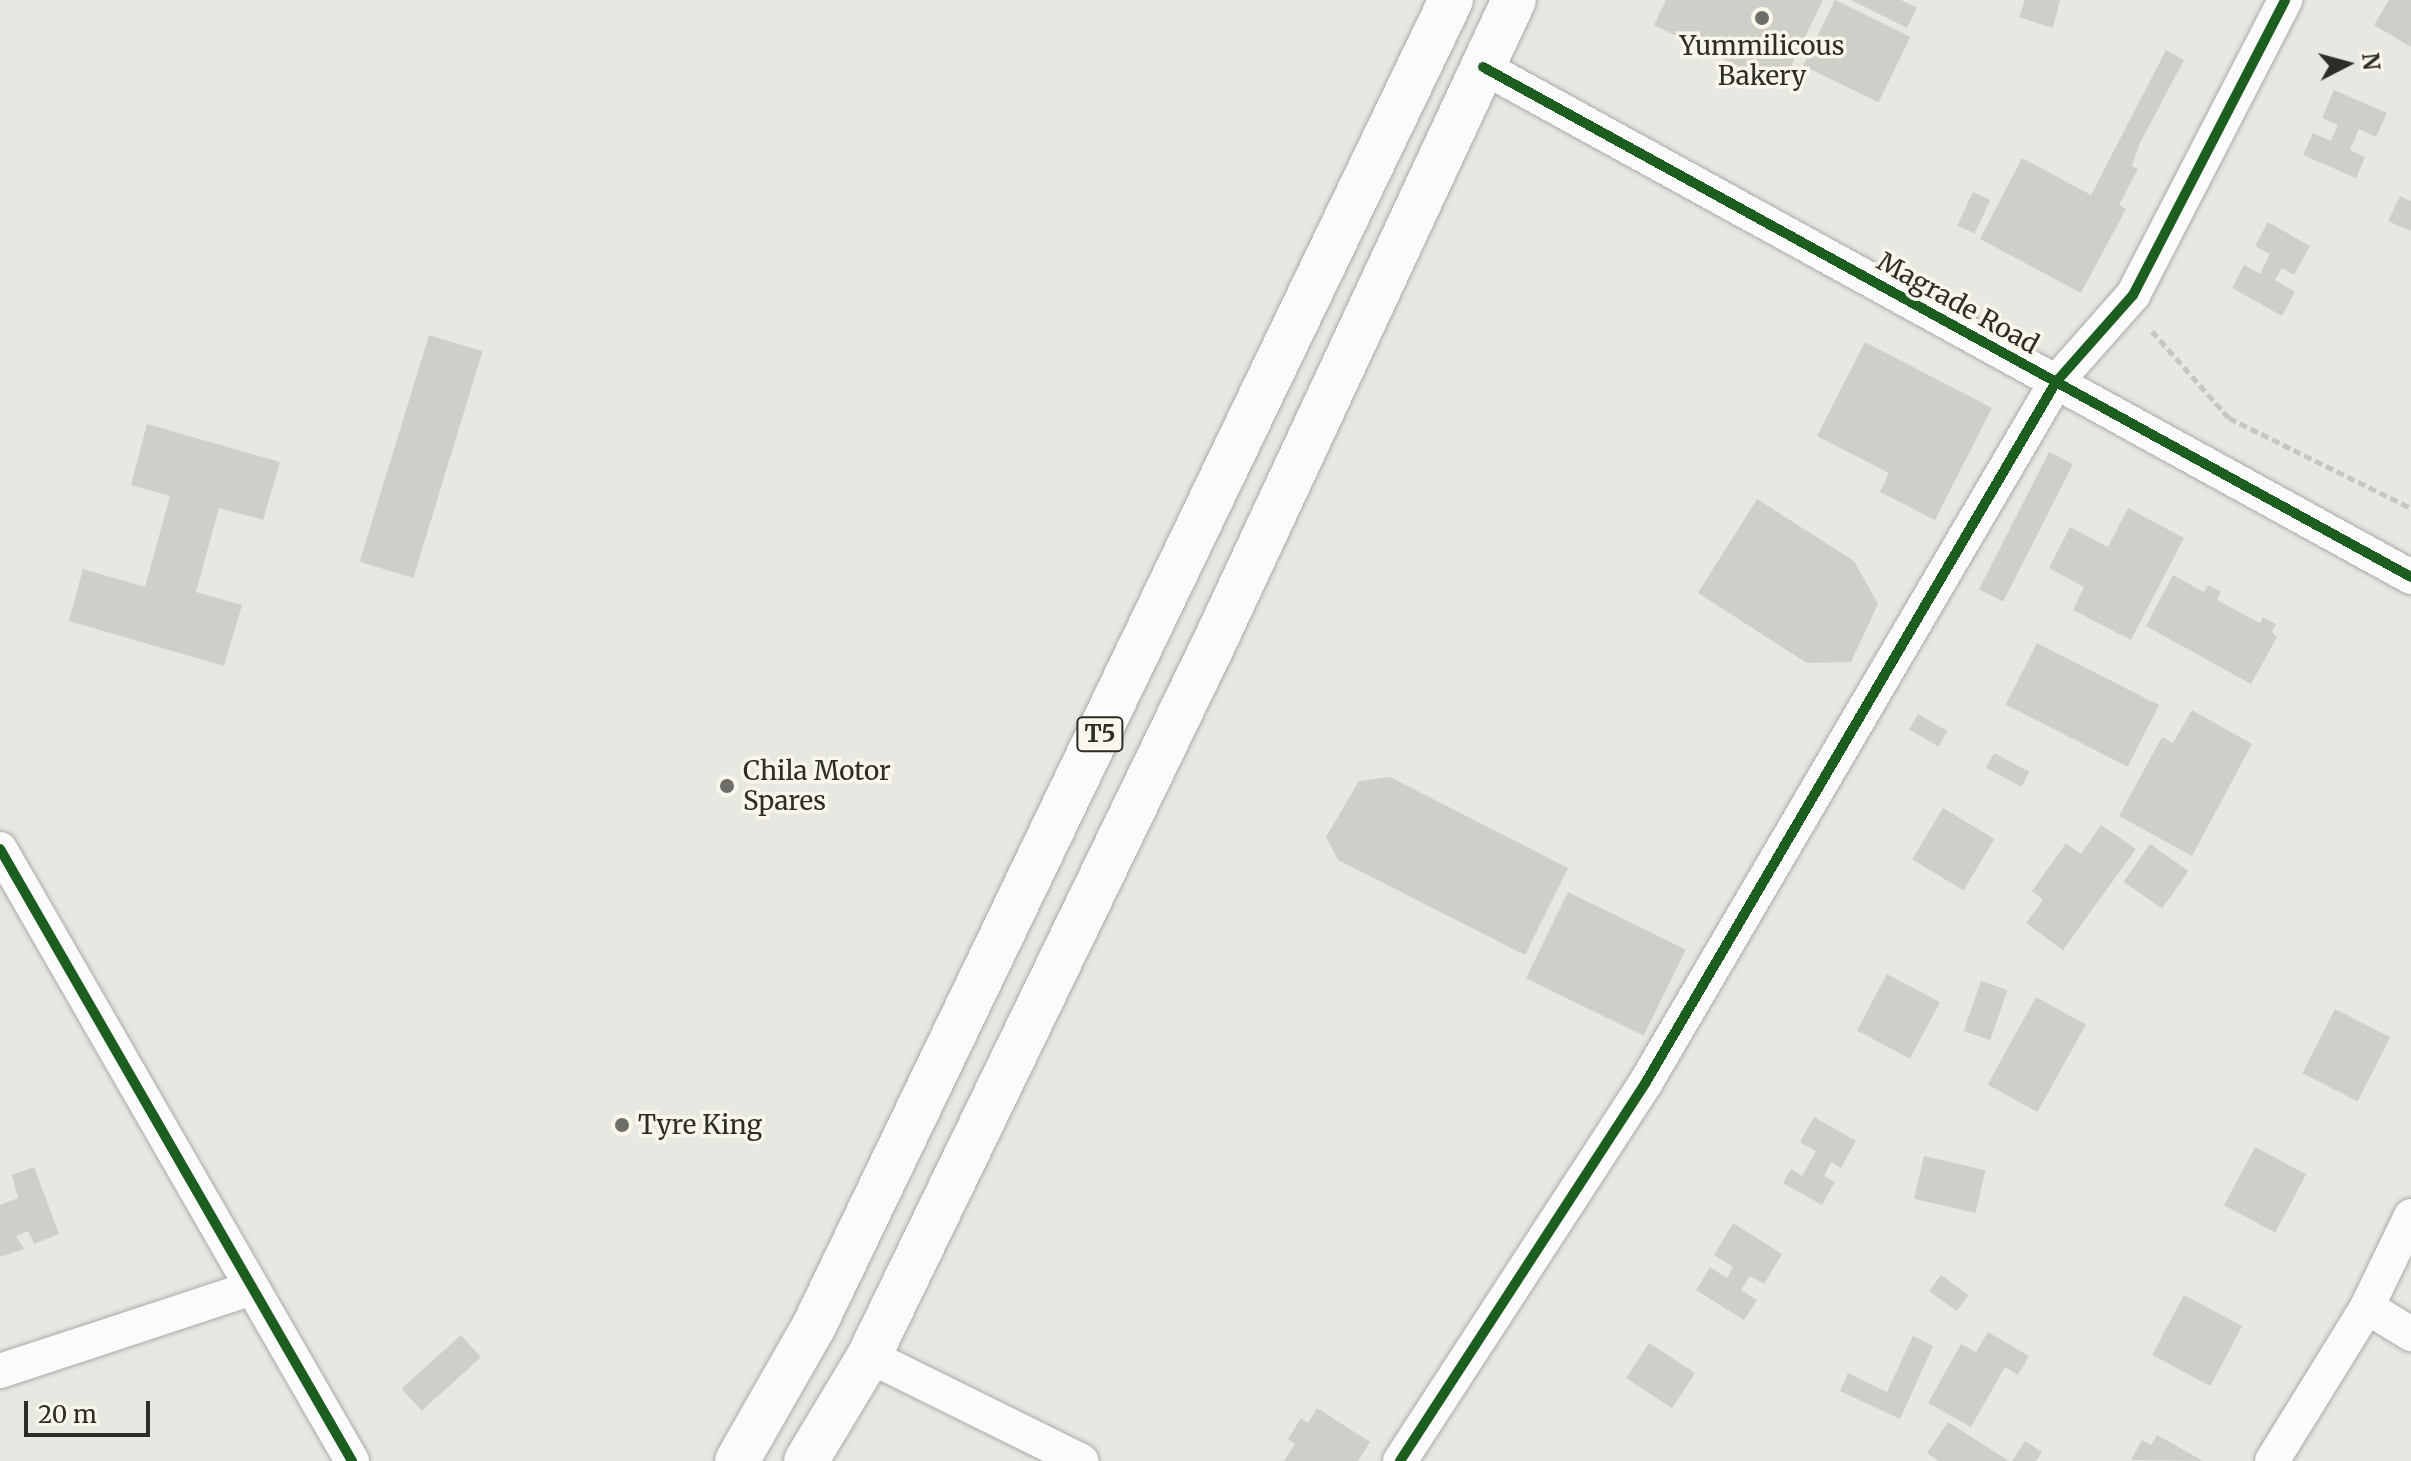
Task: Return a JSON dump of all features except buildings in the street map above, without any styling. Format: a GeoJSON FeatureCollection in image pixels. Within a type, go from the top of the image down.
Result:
{"type":"FeatureCollection","features":[{"type":"Feature","properties":{"kind":"highway","name":"T5"},"geometry":{"type":"LineString","coordinates":[[737,1461],[821,1312],[1451,0]]}},
{"type":"Feature","properties":{"kind":"highway","name":"T5"},"geometry":{"type":"LineString","coordinates":[[806,1461],[869,1356],[1216,639],[1514,0]]}},
{"type":"Feature","properties":{"kind":"street"},"geometry":{"type":"LineString","coordinates":[[1400,1461],[1646,1082],[2056,382],[2133,295],[2285,0]]}},
{"type":"Feature","properties":{"kind":"street","name":"Magrade Road"},"geometry":{"type":"LineString","coordinates":[[1483,67],[2411,577]]}},
{"type":"Feature","properties":{"kind":"street"},"geometry":{"type":"LineString","coordinates":[[0,849],[249,1289],[352,1461]]}},
{"type":"Feature","properties":{"kind":"street"},"geometry":{"type":"LineString","coordinates":[[2272,1461],[2367,1307],[2411,1216]]}},
{"type":"Feature","properties":{"kind":"street"},"geometry":{"type":"LineString","coordinates":[[0,1371],[249,1289]]}},
{"type":"Feature","properties":{"kind":"street"},"geometry":{"type":"LineString","coordinates":[[2367,1307],[2411,1334]]}},
{"type":"Feature","properties":{"kind":"street"},"geometry":{"type":"LineString","coordinates":[[869,1356],[1081,1461]]}},
{"type":"Feature","properties":{"kind":"path"},"geometry":{"type":"LineString","coordinates":[[2133,295],[2146,325],[2229,418],[2411,508]]}},
{"type":"Feature","properties":{"kind":"cycle path"},"geometry":{"type":"LineString","coordinates":[[1400,1461],[1646,1082],[2056,382],[2133,295],[2285,0]]}},
{"type":"Feature","properties":{"kind":"cycle path"},"geometry":{"type":"LineString","coordinates":[[1483,67],[2411,577]]}},
{"type":"Feature","properties":{"kind":"cycle path"},"geometry":{"type":"LineString","coordinates":[[0,849],[352,1461]]}},
{"type":"Feature","properties":{"kind":"place","name":"Yummilicous Bakery"},"geometry":{"type":"Point","coordinates":[1762,18]}},
{"type":"Feature","properties":{"kind":"place","name":"Chila Motor Spares"},"geometry":{"type":"Point","coordinates":[727,786]}},
{"type":"Feature","properties":{"kind":"place","name":"Tyre King"},"geometry":{"type":"Point","coordinates":[622,1125]}}]}
